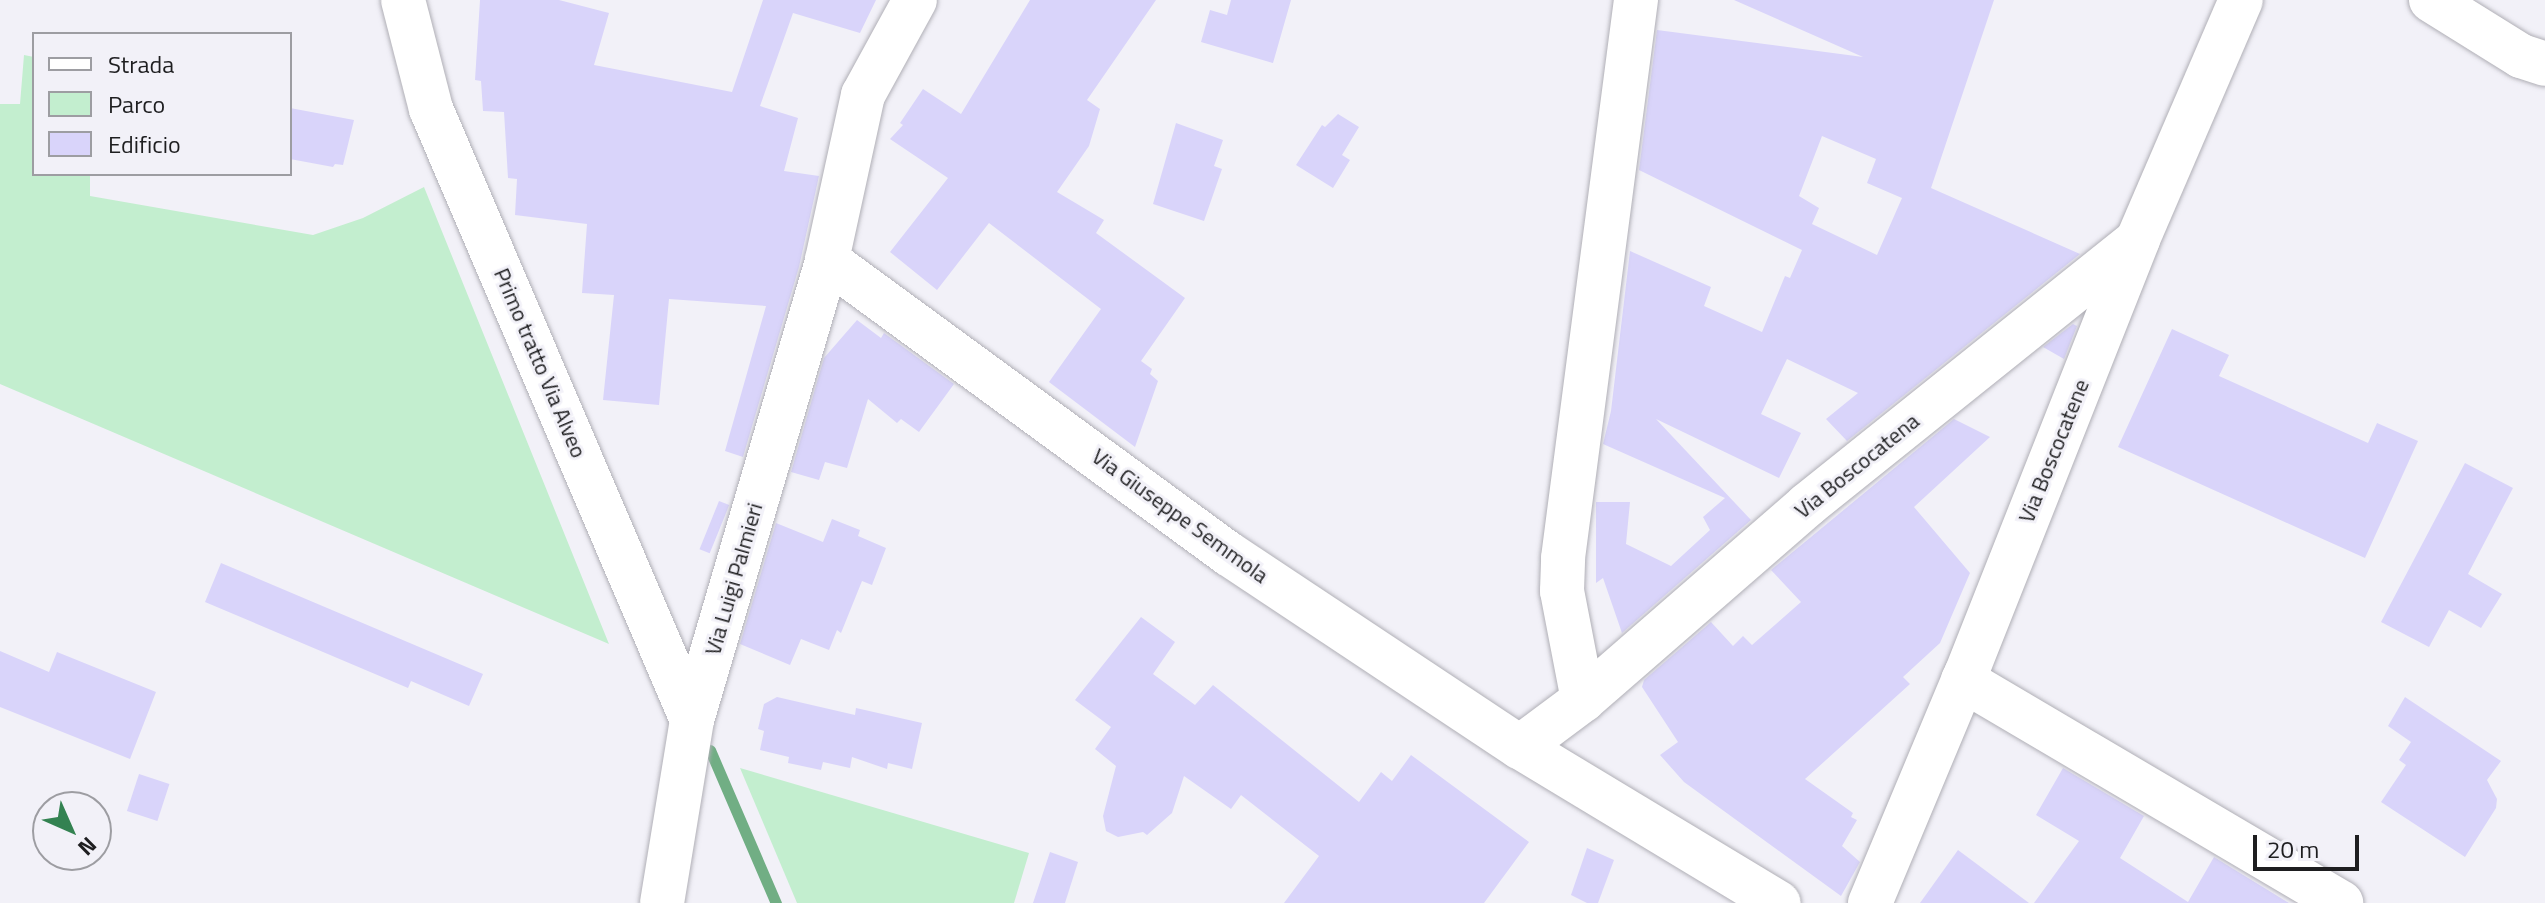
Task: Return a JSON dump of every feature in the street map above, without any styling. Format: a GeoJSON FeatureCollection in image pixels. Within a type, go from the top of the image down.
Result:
{"type":"FeatureCollection","features":[{"type":"Feature","properties":{"kind":"street","name":"Primo tratto Via Alveo"},"geometry":{"type":"LineString","coordinates":[[403,0],[431,109],[692,720]]}},
{"type":"Feature","properties":{"kind":"street"},"geometry":{"type":"LineString","coordinates":[[827,260],[863,95],[915,0]]}},
{"type":"Feature","properties":{"kind":"street"},"geometry":{"type":"LineString","coordinates":[[1583,700],[1562,591],[1563,558],[1636,0]]}},
{"type":"Feature","properties":{"kind":"street"},"geometry":{"type":"LineString","coordinates":[[2431,0],[2521,56],[2545,64]]}},
{"type":"Feature","properties":{"kind":"street","name":"Via Boscocatene"},"geometry":{"type":"LineString","coordinates":[[1870,903],[1963,680],[2138,239],[2242,3]]}},
{"type":"Feature","properties":{"kind":"street","name":"Via Boscocatena"},"geometry":{"type":"LineString","coordinates":[[1520,747],[1583,700],[1807,505],[2138,239]]}},
{"type":"Feature","properties":{"kind":"street","name":"Via Luigi Palmieri"},"geometry":{"type":"LineString","coordinates":[[662,903],[692,720],[827,260]]}},
{"type":"Feature","properties":{"kind":"street","name":"Via Giuseppe Semmola"},"geometry":{"type":"LineString","coordinates":[[827,260],[1229,554],[1520,747],[1779,903]]}},
{"type":"Feature","properties":{"kind":"street"},"geometry":{"type":"LineString","coordinates":[[1963,680],[2341,903]]}},
{"type":"Feature","properties":{"kind":"green space"},"geometry":{"type":"Polygon","coordinates":[[[24,55],[32,57],[32,176],[90,176],[90,196],[313,235],[363,218],[424,187],[609,644],[0,384],[0,104],[20,104],[24,55]]]}},
{"type":"Feature","properties":{"kind":"green space"},"geometry":{"type":"Polygon","coordinates":[[[740,768],[1029,853],[1014,903],[797,903],[740,768]]]}},
{"type":"Feature","properties":{"kind":"building"},"geometry":{"type":"Polygon","coordinates":[[[480,0],[559,0],[609,13],[594,65],[732,92],[763,0],[876,0],[860,33],[793,13],[760,106],[798,118],[784,171],[819,176],[799,267],[743,457],[725,451],[766,306],[669,299],[659,405],[603,400],[614,295],[582,293],[587,224],[515,215],[517,179],[508,178],[504,112],[483,111],[481,81],[475,80],[480,0]]]}},
{"type":"Feature","properties":{"kind":"building"},"geometry":{"type":"Polygon","coordinates":[[[1030,0],[1156,0],[1087,100],[1100,109],[1089,146],[1057,192],[1104,220],[1096,233],[1185,298],[1141,361],[1152,369],[1150,374],[1158,381],[1135,447],[1049,382],[1101,309],[989,223],[937,290],[890,252],[948,178],[890,139],[903,125],[900,123],[923,89],[961,114],[1030,0]]]}},
{"type":"Feature","properties":{"kind":"building"},"geometry":{"type":"Polygon","coordinates":[[[1231,0],[1291,0],[1273,63],[1201,42],[1210,10],[1227,15],[1231,0]]]}},
{"type":"Feature","properties":{"kind":"building"},"geometry":{"type":"Polygon","coordinates":[[[1734,0],[1994,0],[1931,188],[2080,254],[1847,441],[1826,419],[1858,393],[1787,359],[1761,414],[1801,433],[1779,478],[1656,419],[1751,520],[1622,633],[1603,578],[1596,583],[1596,502],[1630,502],[1626,544],[1671,566],[1710,530],[1703,517],[1725,498],[1603,444],[1611,411],[1630,251],[1711,287],[1704,306],[1762,332],[1785,276],[1790,278],[1802,250],[1639,170],[1657,30],[1863,57],[1734,0]],[[1822,136],[1799,196],[1819,208],[1812,224],[1877,255],[1902,198],[1867,183],[1876,159],[1822,136]]]}},
{"type":"Feature","properties":{"kind":"building"},"geometry":{"type":"Polygon","coordinates":[[[292,108],[354,120],[343,165],[335,164],[333,167],[292,159],[292,108]]]}},
{"type":"Feature","properties":{"kind":"building"},"geometry":{"type":"Polygon","coordinates":[[[1338,114],[1359,127],[1342,155],[1350,160],[1333,188],[1296,165],[1322,125],[1325,127],[1338,114]]]}},
{"type":"Feature","properties":{"kind":"building"},"geometry":{"type":"Polygon","coordinates":[[[1176,123],[1223,140],[1214,166],[1222,169],[1204,221],[1153,204],[1176,123]]]}},
{"type":"Feature","properties":{"kind":"building"},"geometry":{"type":"Polygon","coordinates":[[[857,320],[881,338],[884,333],[954,384],[919,432],[901,419],[897,423],[868,399],[847,468],[825,462],[819,480],[791,472],[824,358],[857,320]]]}},
{"type":"Feature","properties":{"kind":"building"},"geometry":{"type":"Polygon","coordinates":[[[2073,324],[2077,326],[2064,359],[2043,347],[2073,324]]]}},
{"type":"Feature","properties":{"kind":"building"},"geometry":{"type":"Polygon","coordinates":[[[2172,329],[2229,355],[2219,376],[2368,443],[2377,423],[2418,441],[2365,558],[2118,447],[2172,329]]]}},
{"type":"Feature","properties":{"kind":"building"},"geometry":{"type":"Polygon","coordinates":[[[1954,419],[1990,437],[1914,507],[1970,573],[1940,643],[1903,677],[1910,684],[1805,779],[1853,813],[1851,817],[1857,820],[1842,846],[1860,862],[1841,896],[1684,782],[1660,755],[1678,742],[1642,687],[1644,680],[1711,622],[1733,646],[1743,636],[1752,645],[1801,602],[1771,570],[1954,419]]]}},
{"type":"Feature","properties":{"kind":"building"},"geometry":{"type":"Polygon","coordinates":[[[2465,463],[2513,488],[2468,574],[2502,594],[2481,628],[2449,610],[2429,647],[2381,622],[2465,463]]]}},
{"type":"Feature","properties":{"kind":"building"},"geometry":{"type":"Polygon","coordinates":[[[719,501],[729,505],[710,553],[700,549],[719,501]]]}},
{"type":"Feature","properties":{"kind":"building"},"geometry":{"type":"Polygon","coordinates":[[[832,519],[860,530],[858,536],[886,548],[872,585],[862,581],[841,633],[837,630],[829,650],[801,639],[790,665],[740,644],[776,523],[823,542],[832,519]]]}},
{"type":"Feature","properties":{"kind":"building"},"geometry":{"type":"Polygon","coordinates":[[[221,563],[483,674],[469,706],[411,681],[408,688],[205,602],[221,563]]]}},
{"type":"Feature","properties":{"kind":"building"},"geometry":{"type":"Polygon","coordinates":[[[1141,617],[1175,642],[1153,674],[1195,705],[1213,685],[1359,802],[1381,772],[1392,781],[1411,755],[1529,842],[1484,903],[1284,903],[1319,856],[1241,795],[1231,809],[1184,776],[1172,813],[1147,835],[1143,832],[1118,837],[1106,831],[1103,816],[1116,766],[1095,749],[1111,727],[1075,700],[1141,617]]]}},
{"type":"Feature","properties":{"kind":"building"},"geometry":{"type":"Polygon","coordinates":[[[0,651],[49,672],[57,652],[156,692],[130,759],[0,707],[0,651]]]}},
{"type":"Feature","properties":{"kind":"building"},"geometry":{"type":"Polygon","coordinates":[[[777,697],[855,715],[856,708],[922,723],[912,769],[888,763],[887,769],[852,757],[850,768],[823,762],[821,770],[788,763],[789,757],[760,750],[764,731],[758,729],[764,704],[777,697]]]}},
{"type":"Feature","properties":{"kind":"building"},"geometry":{"type":"Polygon","coordinates":[[[2405,697],[2501,761],[2487,780],[2497,799],[2496,808],[2465,857],[2381,802],[2406,765],[2399,760],[2411,742],[2388,726],[2405,697]]]}},
{"type":"Feature","properties":{"kind":"building"},"geometry":{"type":"Polygon","coordinates":[[[2063,768],[2144,816],[2120,858],[2188,902],[2214,857],[2289,903],[2034,903],[2079,841],[2036,815],[2063,768]]]}},
{"type":"Feature","properties":{"kind":"building"},"geometry":{"type":"Polygon","coordinates":[[[139,774],[169,784],[157,821],[127,811],[139,774]]]}},
{"type":"Feature","properties":{"kind":"building"},"geometry":{"type":"Polygon","coordinates":[[[1587,848],[1614,860],[1598,903],[1587,903],[1571,895],[1587,848]]]}},
{"type":"Feature","properties":{"kind":"building"},"geometry":{"type":"Polygon","coordinates":[[[1958,850],[2029,903],[1920,903],[1958,850]]]}},
{"type":"Feature","properties":{"kind":"building"},"geometry":{"type":"Polygon","coordinates":[[[1050,852],[1078,862],[1065,903],[1033,903],[1050,852]]]}},
{"type":"Feature","properties":{"kind":"waterway"},"geometry":{"type":"LineString","coordinates":[[710,750],[776,903]]}}]}
